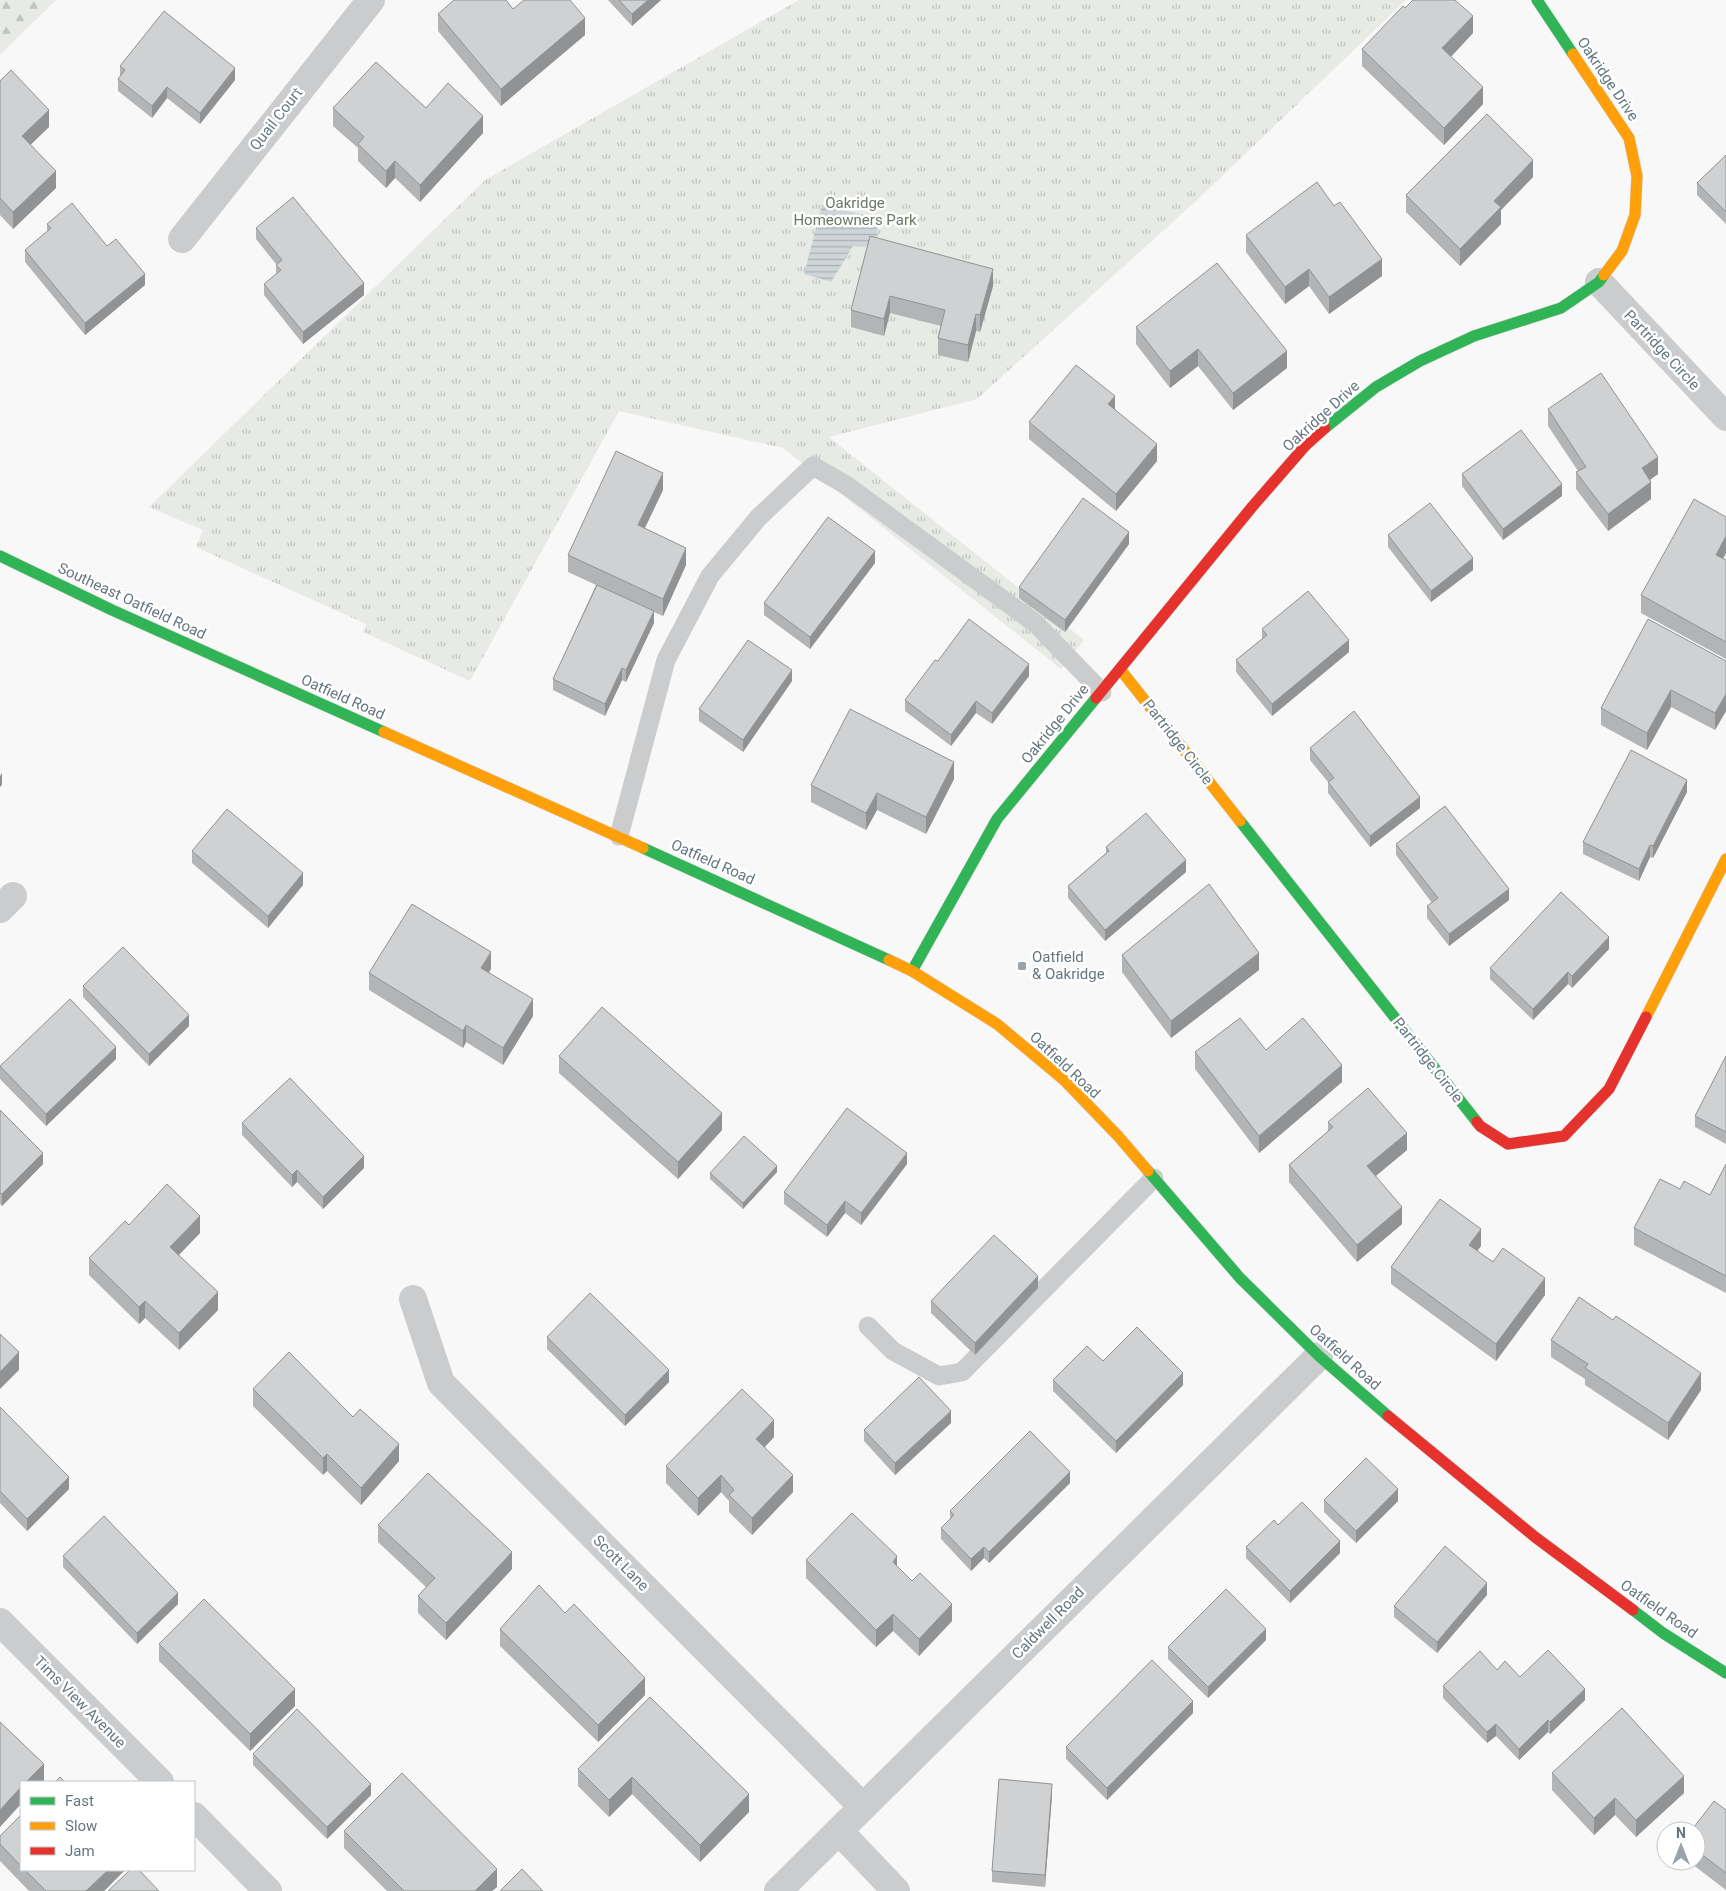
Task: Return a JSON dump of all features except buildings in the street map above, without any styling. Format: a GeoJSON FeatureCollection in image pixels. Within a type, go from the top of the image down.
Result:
{"type":"FeatureCollection","features":[{"type":"Feature","properties":{"kind":"street","name":"Quail Court"},"geometry":{"type":"LineString","coordinates":[[182,240],[371,0]]}},
{"type":"Feature","properties":{"kind":"street","name":"Oakridge Drive"},"geometry":{"type":"LineString","coordinates":[[912,971],[997,819],[1299,453],[1343,412],[1376,387],[1420,361],[1474,336],[1560,308],[1599,282],[1622,251],[1636,215],[1637,176],[1629,138],[1537,0]]}},
{"type":"Feature","properties":{"kind":"street","name":"Partridge Circle"},"geometry":{"type":"LineString","coordinates":[[1599,282],[1726,417]]}},
{"type":"Feature","properties":{"kind":"street","name":"Southeast Oatfield Road"},"geometry":{"type":"LineString","coordinates":[[0,556],[112,610],[252,673]]}},
{"type":"Feature","properties":{"kind":"street","name":"Partridge Circle"},"geometry":{"type":"LineString","coordinates":[[1120,669],[1480,1126],[1508,1144],[1564,1136],[1609,1089],[1726,859]]}},
{"type":"Feature","properties":{"kind":"street","name":"Oatfield Road"},"geometry":{"type":"LineString","coordinates":[[252,673],[847,939],[912,971],[997,1024],[1056,1074],[1118,1136],[1240,1278],[1319,1356],[1415,1440],[1534,1537],[1663,1633],[1726,1673]]}},
{"type":"Feature","properties":{"kind":"street","name":"Scott Lane"},"geometry":{"type":"LineString","coordinates":[[412,1299],[441,1382],[863,1807]]}},
{"type":"Feature","properties":{"kind":"street","name":"Caldwell Road"},"geometry":{"type":"LineString","coordinates":[[778,1891],[1319,1356]]}},
{"type":"Feature","properties":{"kind":"street","name":"Tims View Avenue"},"geometry":{"type":"LineString","coordinates":[[0,1622],[159,1781]]}},
{"type":"Feature","properties":{"kind":"street"},"geometry":{"type":"LineString","coordinates":[[195,1817],[268,1891]]}},
{"type":"Feature","properties":{"kind":"street"},"geometry":{"type":"LineString","coordinates":[[839,1831],[896,1891]]}},
{"type":"Feature","properties":{"kind":"lane"},"geometry":{"type":"LineString","coordinates":[[619,836],[666,660],[679,634],[710,576],[758,518],[813,466],[846,485],[1035,623],[1102,692]]}},
{"type":"Feature","properties":{"kind":"lane"},"geometry":{"type":"LineString","coordinates":[[868,1326],[893,1351],[939,1376],[962,1372],[1154,1178]]}},
{"type":"Feature","properties":{"kind":"green space"},"geometry":{"type":"Polygon","coordinates":[[[0,0],[56,0],[0,55],[0,0]]]}},
{"type":"Feature","properties":{"kind":"green space","name":"Oakridge Homeowners Park"},"geometry":{"type":"Polygon","coordinates":[[[799,0],[1406,0],[1196,201],[977,399],[829,437],[1084,640],[1061,669],[783,448],[619,411],[470,681],[363,632],[366,624],[196,547],[203,530],[149,507],[485,180],[799,0]]]}},
{"type":"Feature","properties":{"kind":"shaded area"},"geometry":{"type":"Polygon","coordinates":[[[822,205],[869,216],[875,223],[878,231],[877,239],[870,245],[853,246],[831,282],[804,274],[822,205]]]}},
{"type":"Feature","properties":{"kind":"traffic: fast"},"geometry":{"type":"LineString","coordinates":[[1537,0],[1573,54]]}},
{"type":"Feature","properties":{"kind":"traffic: fast"},"geometry":{"type":"LineString","coordinates":[[1325,428],[1376,387],[1420,361],[1474,336],[1561,308],[1599,282],[1604,275]]}},
{"type":"Feature","properties":{"kind":"traffic: fast"},"geometry":{"type":"LineString","coordinates":[[0,556],[112,610],[384,732]]}},
{"type":"Feature","properties":{"kind":"traffic: fast"},"geometry":{"type":"LineString","coordinates":[[912,971],[997,819],[1096,698]]}},
{"type":"Feature","properties":{"kind":"traffic: fast"},"geometry":{"type":"LineString","coordinates":[[1240,821],[1477,1122]]}},
{"type":"Feature","properties":{"kind":"traffic: fast"},"geometry":{"type":"LineString","coordinates":[[643,848],[889,960]]}},
{"type":"Feature","properties":{"kind":"traffic: fast"},"geometry":{"type":"LineString","coordinates":[[1148,1171],[1240,1278],[1319,1356],[1388,1416]]}},
{"type":"Feature","properties":{"kind":"traffic: fast"},"geometry":{"type":"LineString","coordinates":[[1633,1610],[1663,1633],[1726,1673]]}},
{"type":"Feature","properties":{"kind":"traffic: slow"},"geometry":{"type":"LineString","coordinates":[[1573,54],[1629,138],[1637,176],[1635,215],[1622,251],[1604,275]]}},
{"type":"Feature","properties":{"kind":"traffic: slow"},"geometry":{"type":"LineString","coordinates":[[1120,669],[1240,821]]}},
{"type":"Feature","properties":{"kind":"traffic: slow"},"geometry":{"type":"LineString","coordinates":[[384,732],[643,848]]}},
{"type":"Feature","properties":{"kind":"traffic: slow"},"geometry":{"type":"LineString","coordinates":[[1646,1017],[1726,859]]}},
{"type":"Feature","properties":{"kind":"traffic: slow"},"geometry":{"type":"LineString","coordinates":[[889,960],[912,971],[997,1024],[1064,1080],[1118,1136],[1148,1171]]}},
{"type":"Feature","properties":{"kind":"traffic: jam"},"geometry":{"type":"LineString","coordinates":[[1096,698],[1252,507],[1305,446],[1325,428]]}},
{"type":"Feature","properties":{"kind":"traffic: jam"},"geometry":{"type":"LineString","coordinates":[[1477,1122],[1480,1126],[1508,1144],[1564,1136],[1609,1089],[1646,1017]]}},
{"type":"Feature","properties":{"kind":"traffic: jam"},"geometry":{"type":"LineString","coordinates":[[1388,1416],[1535,1537],[1633,1610]]}},
{"type":"Feature","properties":{"kind":"place","name":"Oatfield & Oakridge"},"geometry":{"type":"Point","coordinates":[1022,966]}}]}
